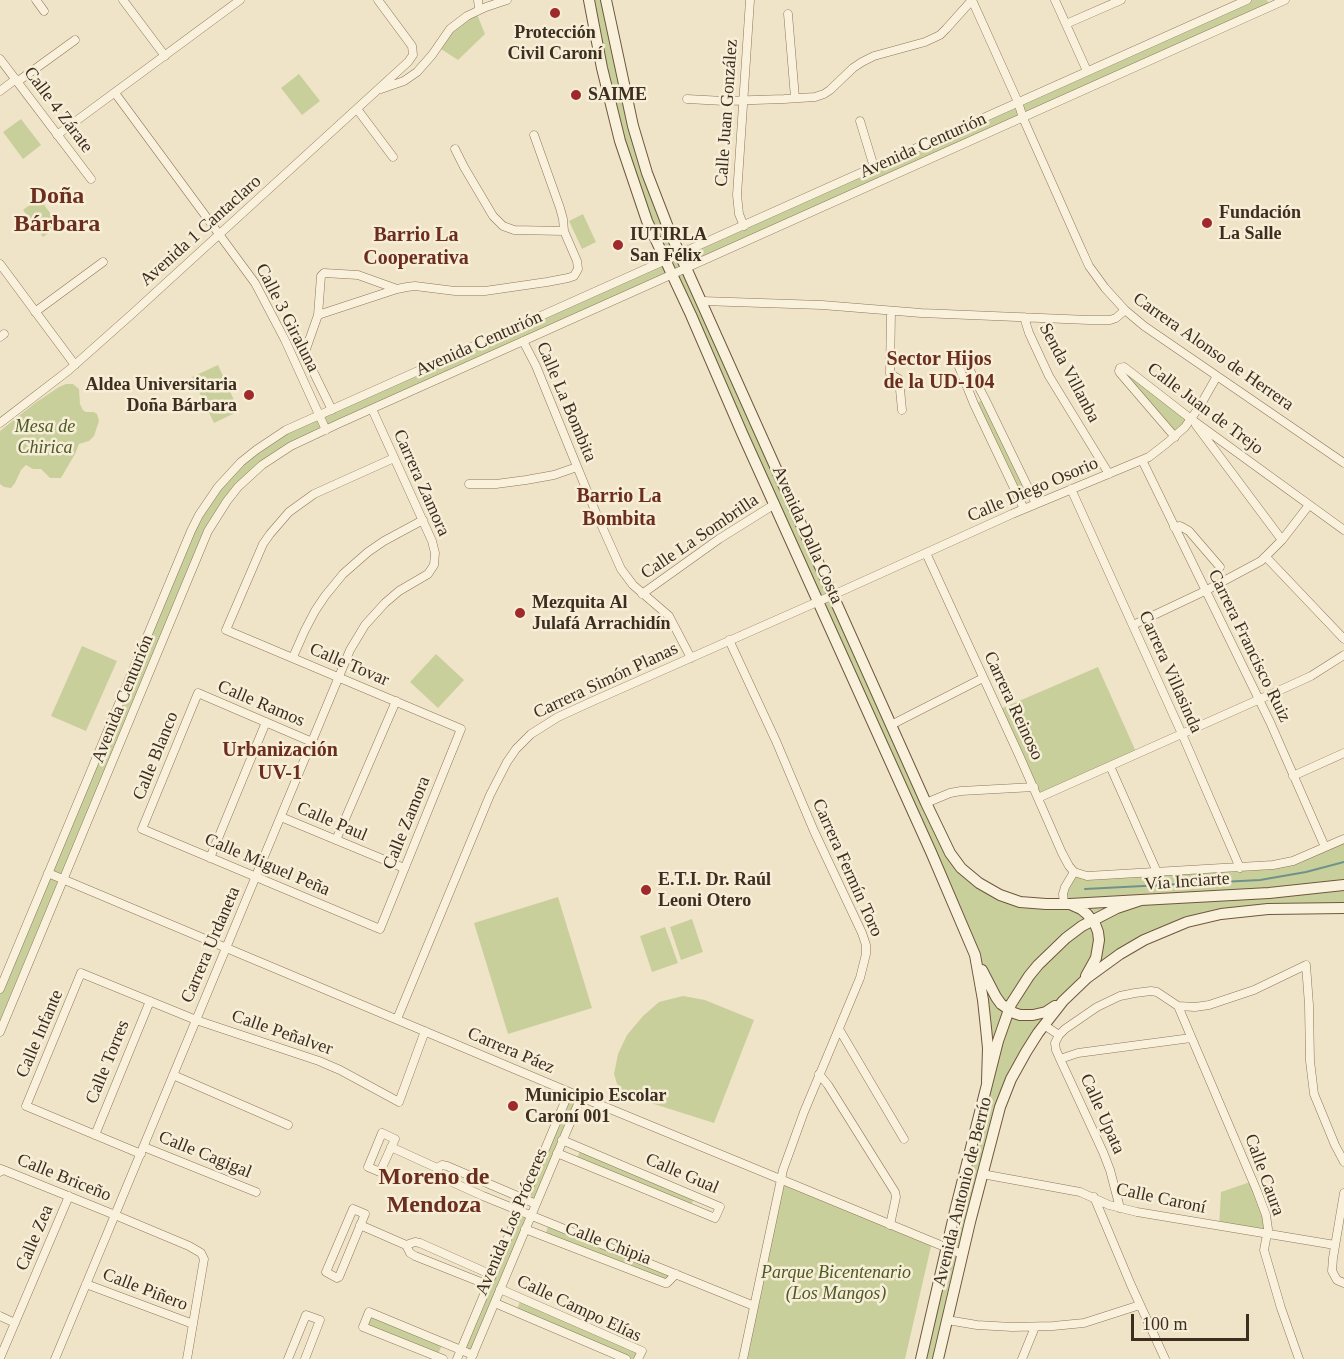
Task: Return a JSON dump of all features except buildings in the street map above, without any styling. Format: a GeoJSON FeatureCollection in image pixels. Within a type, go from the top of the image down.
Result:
{"type":"FeatureCollection","features":[{"type":"Feature","properties":{"kind":"street"},"geometry":{"type":"LineString","coordinates":[[36,0],[44,11]]}},
{"type":"Feature","properties":{"kind":"street"},"geometry":{"type":"LineString","coordinates":[[123,0],[165,56]]}},
{"type":"Feature","properties":{"kind":"street","name":"Avenida 1 Cantaclaro"},"geometry":{"type":"LineString","coordinates":[[0,423],[75,365],[408,62],[414,49],[378,0]]}},
{"type":"Feature","properties":{"kind":"street"},"geometry":{"type":"LineString","coordinates":[[478,0],[479,9]]}},
{"type":"Feature","properties":{"kind":"street"},"geometry":{"type":"LineString","coordinates":[[377,90],[411,77],[432,55],[450,29],[467,16],[479,9],[507,0]]}},
{"type":"Feature","properties":{"kind":"street","name":"Avenida Dalla Costa"},"geometry":{"type":"LineString","coordinates":[[589,0],[602,68],[622,150],[640,202],[941,874],[975,955],[988,1048],[987,1082]]}},
{"type":"Feature","properties":{"kind":"street","name":"Avenida Dalla Costa"},"geometry":{"type":"LineString","coordinates":[[606,0],[637,142],[659,203],[926,803],[955,860],[979,884],[1020,902],[1067,904],[1141,900]]}},
{"type":"Feature","properties":{"kind":"street","name":"Calle Juan González"},"geometry":{"type":"LineString","coordinates":[[744,226],[739,214],[737,195],[750,0]]}},
{"type":"Feature","properties":{"kind":"street"},"geometry":{"type":"LineString","coordinates":[[687,99],[743,101],[815,97],[824,94],[862,62],[874,56],[933,38],[946,29],[972,0]]}},
{"type":"Feature","properties":{"kind":"street","name":"Carrera Alonso de Herrera"},"geometry":{"type":"LineString","coordinates":[[972,0],[1089,266],[1105,288],[1144,326],[1344,463]]}},
{"type":"Feature","properties":{"kind":"street"},"geometry":{"type":"LineString","coordinates":[[1055,0],[1087,71]]}},
{"type":"Feature","properties":{"kind":"street"},"geometry":{"type":"LineString","coordinates":[[1066,24],[1121,0]]}},
{"type":"Feature","properties":{"kind":"street","name":"Avenida Centurión"},"geometry":{"type":"LineString","coordinates":[[0,988],[180,555],[199,515],[218,487],[249,456],[286,430],[1247,0]]}},
{"type":"Feature","properties":{"kind":"street"},"geometry":{"type":"LineString","coordinates":[[57,135],[236,1]]}},
{"type":"Feature","properties":{"kind":"street","name":"Avenida Centurión"},"geometry":{"type":"LineString","coordinates":[[0,1032],[200,551],[217,516],[238,487],[262,465],[291,446],[372,409],[1023,118],[1268,3],[1281,1]]}},
{"type":"Feature","properties":{"kind":"street"},"geometry":{"type":"LineString","coordinates":[[788,14],[795,98]]}},
{"type":"Feature","properties":{"kind":"street"},"geometry":{"type":"LineString","coordinates":[[0,90],[75,40]]}},
{"type":"Feature","properties":{"kind":"street","name":"Calle 4 Zárate"},"geometry":{"type":"LineString","coordinates":[[0,59],[91,179]]}},
{"type":"Feature","properties":{"kind":"street","name":"Calle 3 Giraluna"},"geometry":{"type":"LineString","coordinates":[[115,93],[246,269],[285,340],[326,430]]}},
{"type":"Feature","properties":{"kind":"street"},"geometry":{"type":"LineString","coordinates":[[357,109],[393,157]]}},
{"type":"Feature","properties":{"kind":"street"},"geometry":{"type":"LineString","coordinates":[[860,121],[874,167]]}},
{"type":"Feature","properties":{"kind":"street"},"geometry":{"type":"LineString","coordinates":[[318,315],[397,289],[415,286],[455,291],[485,291],[574,276],[578,269],[577,261],[564,231],[560,208],[534,135]]}},
{"type":"Feature","properties":{"kind":"street"},"geometry":{"type":"LineString","coordinates":[[455,149],[493,216],[503,226],[514,230],[564,231]]}},
{"type":"Feature","properties":{"kind":"street"},"geometry":{"type":"LineString","coordinates":[[35,312],[103,262]]}},
{"type":"Feature","properties":{"kind":"street"},"geometry":{"type":"LineString","coordinates":[[0,264],[75,365]]}},
{"type":"Feature","properties":{"kind":"street"},"geometry":{"type":"LineString","coordinates":[[332,410],[305,352],[318,315],[321,276],[324,273],[358,275],[397,289]]}},
{"type":"Feature","properties":{"kind":"street"},"geometry":{"type":"LineString","coordinates":[[702,301],[822,305],[921,314],[1102,320],[1116,318],[1125,310]]}},
{"type":"Feature","properties":{"kind":"street"},"geometry":{"type":"LineString","coordinates":[[891,311],[890,374],[899,379],[902,410]]}},
{"type":"Feature","properties":{"kind":"street","name":"Senda Villanba"},"geometry":{"type":"LineString","coordinates":[[1024,317],[1029,333],[1058,391],[1110,474]]}},
{"type":"Feature","properties":{"kind":"street","name":"Calle La Bombita"},"geometry":{"type":"LineString","coordinates":[[523,341],[536,366],[621,569],[642,594],[669,616],[691,658]]}},
{"type":"Feature","properties":{"kind":"street"},"geometry":{"type":"LineString","coordinates":[[1024,509],[974,404],[957,363],[960,357],[964,359],[985,399],[1036,504]]}},
{"type":"Feature","properties":{"kind":"street","name":"Calle Juan de Trejo"},"geometry":{"type":"LineString","coordinates":[[1175,436],[1120,373],[1120,368],[1124,367],[1191,419],[1344,530]]}},
{"type":"Feature","properties":{"kind":"street","name":"Calle Diego Osorio"},"geometry":{"type":"LineString","coordinates":[[819,601],[1024,509],[1143,460],[1175,436],[1191,419],[1217,376]]}},
{"type":"Feature","properties":{"kind":"street","name":"Carrera Zamora"},"geometry":{"type":"LineString","coordinates":[[372,409],[434,547],[435,559],[431,570]]}},
{"type":"Feature","properties":{"kind":"street"},"geometry":{"type":"LineString","coordinates":[[1191,419],[1282,540]]}},
{"type":"Feature","properties":{"kind":"street","name":"Calle Tovar"},"geometry":{"type":"LineString","coordinates":[[394,458],[314,494],[289,512],[263,544],[226,630],[461,729]]}},
{"type":"Feature","properties":{"kind":"street","name":"Carrera Francisco Ruiz"},"geometry":{"type":"LineString","coordinates":[[1143,460],[1259,700],[1325,847]]}},
{"type":"Feature","properties":{"kind":"street"},"geometry":{"type":"LineString","coordinates":[[469,484],[496,484],[526,480],[554,475],[577,467]]}},
{"type":"Feature","properties":{"kind":"street","name":"Carrera Villasinda"},"geometry":{"type":"LineString","coordinates":[[1071,489],[1240,868]]}},
{"type":"Feature","properties":{"kind":"street","name":"Calle La Sombrilla"},"geometry":{"type":"LineString","coordinates":[[642,594],[720,539],[775,504]]}},
{"type":"Feature","properties":{"kind":"street"},"geometry":{"type":"LineString","coordinates":[[1133,625],[1250,568],[1266,557],[1282,540],[1309,505]]}},
{"type":"Feature","properties":{"kind":"street"},"geometry":{"type":"LineString","coordinates":[[293,657],[304,630],[324,596],[343,574],[384,541],[423,520]]}},
{"type":"Feature","properties":{"kind":"street"},"geometry":{"type":"LineString","coordinates":[[1174,527],[1180,526],[1190,531],[1220,567]]}},
{"type":"Feature","properties":{"kind":"street","name":"Carrera Reinoso"},"geometry":{"type":"LineString","coordinates":[[926,553],[1062,853],[1074,872]]}},
{"type":"Feature","properties":{"kind":"street"},"geometry":{"type":"LineString","coordinates":[[1266,557],[1344,639]]}},
{"type":"Feature","properties":{"kind":"street","name":"Carrera Urdaneta"},"geometry":{"type":"LineString","coordinates":[[55,1359],[350,650],[375,613],[391,597],[431,570]]}},
{"type":"Feature","properties":{"kind":"street","name":"Carrera Simón Planas"},"geometry":{"type":"LineString","coordinates":[[397,1019],[490,795],[513,753],[531,734],[558,717],[819,601]]}},
{"type":"Feature","properties":{"kind":"street","name":"Carrera Fermín Toro"},"geometry":{"type":"LineString","coordinates":[[729,640],[866,945],[865,963],[860,978],[819,1074],[791,1146],[781,1179],[743,1359]]}},
{"type":"Feature","properties":{"kind":"street"},"geometry":{"type":"LineString","coordinates":[[1038,798],[1259,700],[1311,675],[1344,655]]}},
{"type":"Feature","properties":{"kind":"street"},"geometry":{"type":"LineString","coordinates":[[891,725],[983,678]]}},
{"type":"Feature","properties":{"kind":"street","name":"Calle Ramos"},"geometry":{"type":"LineString","coordinates":[[198,693],[312,742]]}},
{"type":"Feature","properties":{"kind":"street","name":"Calle Blanco"},"geometry":{"type":"LineString","coordinates":[[142,829],[198,693]]}},
{"type":"Feature","properties":{"kind":"street"},"geometry":{"type":"LineString","coordinates":[[336,840],[396,701]]}},
{"type":"Feature","properties":{"kind":"street"},"geometry":{"type":"LineString","coordinates":[[210,858],[266,722]]}},
{"type":"Feature","properties":{"kind":"street","name":"Calle Zamora"},"geometry":{"type":"LineString","coordinates":[[380,929],[461,729]]}},
{"type":"Feature","properties":{"kind":"street"},"geometry":{"type":"LineString","coordinates":[[1293,776],[1344,753]]}},
{"type":"Feature","properties":{"kind":"street"},"geometry":{"type":"LineString","coordinates":[[1110,766],[1157,872]]}},
{"type":"Feature","properties":{"kind":"street"},"geometry":{"type":"LineString","coordinates":[[926,803],[961,791],[1034,788]]}},
{"type":"Feature","properties":{"kind":"street","name":"Calle Paul"},"geometry":{"type":"LineString","coordinates":[[281,817],[404,868]]}},
{"type":"Feature","properties":{"kind":"street","name":"Calle Miguel Peña"},"geometry":{"type":"LineString","coordinates":[[142,829],[380,929]]}},
{"type":"Feature","properties":{"kind":"street"},"geometry":{"type":"LineString","coordinates":[[1080,984],[1096,958],[1098,932],[1093,920],[1081,909],[1067,904],[1064,894],[1065,887],[1074,872],[1087,876],[1283,864],[1344,839]]}},
{"type":"Feature","properties":{"kind":"street","name":"Carrera Páez"},"geometry":{"type":"LineString","coordinates":[[48,873],[962,1254]]}},
{"type":"Feature","properties":{"kind":"street","name":"Vía Inciarte"},"geometry":{"type":"LineString","coordinates":[[987,1082],[998,1041],[1018,993],[1038,964],[1066,938],[1093,920],[1117,908],[1141,900],[1269,893],[1344,885]]}},
{"type":"Feature","properties":{"kind":"street","name":"Vía Inciarte"},"geometry":{"type":"LineString","coordinates":[[1080,984],[1133,946],[1187,922],[1228,913],[1268,909],[1344,908]]}},
{"type":"Feature","properties":{"kind":"street"},"geometry":{"type":"LineString","coordinates":[[975,955],[996,997],[1009,1010],[1020,1015],[1033,1015],[1046,1012],[1063,1001]]}},
{"type":"Feature","properties":{"kind":"street"},"geometry":{"type":"LineString","coordinates":[[1044,1025],[1059,1035],[1096,1007],[1120,996],[1151,991],[1161,994],[1178,1006],[1209,1005],[1254,990],[1306,965],[1313,1088],[1318,1106],[1344,1162]]}},
{"type":"Feature","properties":{"kind":"street","name":"Calle Peñalver"},"geometry":{"type":"LineString","coordinates":[[81,973],[196,1020],[320,1060],[399,1102],[425,1031]]}},
{"type":"Feature","properties":{"kind":"street","name":"Calle Infante"},"geometry":{"type":"LineString","coordinates":[[26,1106],[81,973]]}},
{"type":"Feature","properties":{"kind":"street","name":"Avenida Antonio de Berrío"},"geometry":{"type":"LineString","coordinates":[[938,1359],[982,1174],[1005,1094],[1021,1059],[1044,1025],[1080,984]]}},
{"type":"Feature","properties":{"kind":"street","name":"Calle Torres"},"geometry":{"type":"LineString","coordinates":[[95,1135],[150,1001]]}},
{"type":"Feature","properties":{"kind":"street","name":"Calle Caura"},"geometry":{"type":"LineString","coordinates":[[1178,1006],[1257,1191],[1268,1223],[1264,1250],[1266,1260],[1299,1359]]}},
{"type":"Feature","properties":{"kind":"street"},"geometry":{"type":"LineString","coordinates":[[839,1029],[904,1139]]}},
{"type":"Feature","properties":{"kind":"street","name":"Calle Upata"},"geometry":{"type":"LineString","coordinates":[[1059,1035],[1055,1042],[1056,1050],[1103,1152],[1120,1208]]}},
{"type":"Feature","properties":{"kind":"street"},"geometry":{"type":"LineString","coordinates":[[1060,1059],[1078,1053],[1191,1038]]}},
{"type":"Feature","properties":{"kind":"street"},"geometry":{"type":"LineString","coordinates":[[819,1074],[895,1192],[890,1225]]}},
{"type":"Feature","properties":{"kind":"street"},"geometry":{"type":"LineString","coordinates":[[173,1075],[288,1125]]}},
{"type":"Feature","properties":{"kind":"street","name":"Avenida Antonio de Berrío"},"geometry":{"type":"LineString","coordinates":[[921,1359],[987,1082]]}},
{"type":"Feature","properties":{"kind":"street","name":"Avenida Los Próceres"},"geometry":{"type":"LineString","coordinates":[[457,1359],[569,1092]]}},
{"type":"Feature","properties":{"kind":"street","name":"Avenida Los Próceres"},"geometry":{"type":"LineString","coordinates":[[472,1357],[581,1096]]}},
{"type":"Feature","properties":{"kind":"street","name":"Calle Cagigal"},"geometry":{"type":"LineString","coordinates":[[26,1106],[95,1135],[256,1192]]}},
{"type":"Feature","properties":{"kind":"street"},"geometry":{"type":"LineString","coordinates":[[382,1133],[395,1139],[391,1148],[380,1172],[368,1167],[382,1133]]}},
{"type":"Feature","properties":{"kind":"street","name":"Calle Gual"},"geometry":{"type":"LineString","coordinates":[[557,1153],[715,1218],[720,1207],[562,1140]]}},
{"type":"Feature","properties":{"kind":"street"},"geometry":{"type":"LineString","coordinates":[[391,1148],[437,1168],[442,1165],[447,1166],[536,1204]]}},
{"type":"Feature","properties":{"kind":"street","name":"Calle Chipia"},"geometry":{"type":"LineString","coordinates":[[437,1168],[439,1175],[443,1178],[754,1306]]}},
{"type":"Feature","properties":{"kind":"street","name":"Calle Briceño"},"geometry":{"type":"LineString","coordinates":[[1,1170],[197,1250],[204,1260],[193,1324]]}},
{"type":"Feature","properties":{"kind":"street","name":"Calle Caroní"},"geometry":{"type":"LineString","coordinates":[[982,1174],[1080,1192],[1120,1208],[1137,1212],[1335,1245]]}},
{"type":"Feature","properties":{"kind":"street"},"geometry":{"type":"LineString","coordinates":[[1344,1193],[1332,1271],[1337,1280],[1344,1284]]}},
{"type":"Feature","properties":{"kind":"street","name":"Calle Zea"},"geometry":{"type":"LineString","coordinates":[[0,1358],[69,1196]]}},
{"type":"Feature","properties":{"kind":"street"},"geometry":{"type":"LineString","coordinates":[[1094,1197],[1165,1359]]}},
{"type":"Feature","properties":{"kind":"street"},"geometry":{"type":"LineString","coordinates":[[353,1209],[365,1214],[360,1225],[339,1277],[326,1273],[353,1209]]}},
{"type":"Feature","properties":{"kind":"street"},"geometry":{"type":"LineString","coordinates":[[360,1225],[406,1245],[410,1253],[415,1256],[488,1286]]}},
{"type":"Feature","properties":{"kind":"street","name":"Calle Chipia"},"geometry":{"type":"LineString","coordinates":[[525,1228],[665,1283],[676,1274]]}},
{"type":"Feature","properties":{"kind":"street"},"geometry":{"type":"LineString","coordinates":[[406,1245],[420,1243],[492,1275]]}},
{"type":"Feature","properties":{"kind":"street","name":"Calle Piñero"},"geometry":{"type":"LineString","coordinates":[[86,1284],[193,1324]]}},
{"type":"Feature","properties":{"kind":"street","name":"Calle Campo Elías"},"geometry":{"type":"LineString","coordinates":[[500,1289],[642,1351],[638,1359]]}},
{"type":"Feature","properties":{"kind":"street","name":"Calle Campo Elías"},"geometry":{"type":"LineString","coordinates":[[495,1303],[627,1359]]}},
{"type":"Feature","properties":{"kind":"street"},"geometry":{"type":"LineString","coordinates":[[947,1320],[1035,1327],[1084,1323],[1140,1305]]}},
{"type":"Feature","properties":{"kind":"street"},"geometry":{"type":"LineString","coordinates":[[443,1359],[363,1327],[369,1312],[461,1350],[472,1357]]}},
{"type":"Feature","properties":{"kind":"street"},"geometry":{"type":"LineString","coordinates":[[288,1359],[306,1314],[320,1320],[304,1359]]}},
{"type":"Feature","properties":{"kind":"street"},"geometry":{"type":"LineString","coordinates":[[0,1316],[15,1323]]}},
{"type":"Feature","properties":{"kind":"street"},"geometry":{"type":"LineString","coordinates":[[187,1359],[193,1324]]}},
{"type":"Feature","properties":{"kind":"street"},"geometry":{"type":"LineString","coordinates":[[1022,1359],[1035,1327]]}},
{"type":"Feature","properties":{"kind":"green space"},"geometry":{"type":"Polygon","coordinates":[[[589,0],[606,0],[633,126],[681,254],[1247,0],[1267,0],[1270,7],[687,268],[955,860],[1010,899],[1063,904],[1063,894],[1077,873],[1273,865],[1344,839],[1344,908],[1236,911],[1144,940],[1063,1001],[1011,1079],[938,1359],[921,1359],[987,1082],[979,973],[672,275],[340,423],[262,465],[217,516],[0,1032],[0,989],[191,531],[218,487],[270,440],[666,260],[640,202],[589,0]]]}},
{"type":"Feature","properties":{"kind":"green space"},"geometry":{"type":"Polygon","coordinates":[[[476,12],[485,34],[458,60],[438,47],[445,36],[476,12]]]}},
{"type":"Feature","properties":{"kind":"green space"},"geometry":{"type":"Polygon","coordinates":[[[299,74],[320,101],[302,115],[281,88],[299,74]]]}},
{"type":"Feature","properties":{"kind":"green space"},"geometry":{"type":"Polygon","coordinates":[[[21,119],[41,145],[23,159],[3,132],[21,119]]]}},
{"type":"Feature","properties":{"kind":"green space"},"geometry":{"type":"Polygon","coordinates":[[[39,198],[59,225],[43,237],[23,210],[39,198]]]}},
{"type":"Feature","properties":{"kind":"green space"},"geometry":{"type":"Polygon","coordinates":[[[583,214],[596,242],[582,249],[569,221],[583,214]]]}},
{"type":"Feature","properties":{"kind":"green space"},"geometry":{"type":"Polygon","coordinates":[[[218,365],[239,411],[214,423],[192,377],[218,365]]]}},
{"type":"Feature","properties":{"kind":"green space"},"geometry":{"type":"Polygon","coordinates":[[[1122,367],[1191,419],[1177,435],[1119,370],[1122,367]]]}},
{"type":"Feature","properties":{"kind":"green space","name":"Mesa de Chirica"},"geometry":{"type":"Polygon","coordinates":[[[66,384],[73,384],[79,389],[80,404],[83,410],[97,414],[99,421],[94,436],[89,441],[79,444],[61,478],[50,478],[41,469],[33,469],[26,465],[11,488],[4,487],[0,484],[0,431],[35,403],[66,384]]]}},
{"type":"Feature","properties":{"kind":"green space"},"geometry":{"type":"Polygon","coordinates":[[[985,399],[1026,484],[1015,489],[974,404],[985,399]]]}},
{"type":"Feature","properties":{"kind":"green space"},"geometry":{"type":"Polygon","coordinates":[[[82,646],[117,661],[86,731],[51,716],[82,646]]]}},
{"type":"Feature","properties":{"kind":"green space"},"geometry":{"type":"Polygon","coordinates":[[[436,654],[464,680],[438,708],[410,682],[436,654]]]}},
{"type":"Feature","properties":{"kind":"green space"},"geometry":{"type":"Polygon","coordinates":[[[1098,667],[1137,754],[1038,798],[998,710],[1098,667]]]}},
{"type":"Feature","properties":{"kind":"green space"},"geometry":{"type":"Polygon","coordinates":[[[558,897],[592,1008],[508,1034],[474,923],[558,897]]]}},
{"type":"Feature","properties":{"kind":"green space"},"geometry":{"type":"Polygon","coordinates":[[[692,919],[703,952],[681,960],[670,927],[692,919]]]}},
{"type":"Feature","properties":{"kind":"green space"},"geometry":{"type":"Polygon","coordinates":[[[665,927],[678,963],[652,972],[640,936],[665,927]]]}},
{"type":"Feature","properties":{"kind":"green space"},"geometry":{"type":"Polygon","coordinates":[[[683,996],[705,1000],[754,1020],[714,1123],[635,1098],[625,1093],[617,1084],[614,1074],[618,1054],[627,1035],[643,1016],[659,1002],[683,996]]]}},
{"type":"Feature","properties":{"kind":"green space"},"geometry":{"type":"Polygon","coordinates":[[[569,1092],[581,1097],[536,1204],[524,1199],[569,1092]]]}},
{"type":"Feature","properties":{"kind":"green space"},"geometry":{"type":"Polygon","coordinates":[[[581,1148],[695,1196],[690,1208],[576,1161],[581,1148]]]}},
{"type":"Feature","properties":{"kind":"green space","name":"Parque Bicentenario (Los Mangos)"},"geometry":{"type":"Polygon","coordinates":[[[781,1179],[932,1242],[905,1359],[743,1359],[781,1179]]]}},
{"type":"Feature","properties":{"kind":"green space"},"geometry":{"type":"Polygon","coordinates":[[[1253,1181],[1267,1235],[1219,1226],[1221,1192],[1253,1181]]]}},
{"type":"Feature","properties":{"kind":"green space"},"geometry":{"type":"Polygon","coordinates":[[[519,1211],[531,1216],[473,1355],[461,1350],[519,1211]]]}},
{"type":"Feature","properties":{"kind":"green space"},"geometry":{"type":"Polygon","coordinates":[[[549,1223],[676,1274],[665,1283],[545,1236],[549,1223]]]}},
{"type":"Feature","properties":{"kind":"green space"},"geometry":{"type":"Polygon","coordinates":[[[521,1299],[642,1351],[638,1359],[626,1359],[516,1312],[521,1299]]]}},
{"type":"Feature","properties":{"kind":"green space"},"geometry":{"type":"Polygon","coordinates":[[[369,1312],[443,1342],[437,1357],[363,1327],[369,1312]]]}},
{"type":"Feature","properties":{"kind":"waterway"},"geometry":{"type":"LineString","coordinates":[[1085,889],[1260,880],[1306,872],[1344,862]]}},
{"type":"Feature","properties":{"kind":"place","name":"Protección Civil Caroní"},"geometry":{"type":"Point","coordinates":[555,13]}},
{"type":"Feature","properties":{"kind":"place","name":"SAIME"},"geometry":{"type":"Point","coordinates":[576,95]}},
{"type":"Feature","properties":{"kind":"place","name":"Fundación La Salle"},"geometry":{"type":"Point","coordinates":[1207,223]}},
{"type":"Feature","properties":{"kind":"place","name":"IUTIRLA San Félix"},"geometry":{"type":"Point","coordinates":[618,245]}},
{"type":"Feature","properties":{"kind":"place","name":"Aldea Universitaria Doña Bárbara"},"geometry":{"type":"Point","coordinates":[249,395]}},
{"type":"Feature","properties":{"kind":"place","name":"Mezquita Al Julafá Arrachidín"},"geometry":{"type":"Point","coordinates":[520,613]}},
{"type":"Feature","properties":{"kind":"place","name":"E.T.I. Dr. Raúl Leoni Otero"},"geometry":{"type":"Point","coordinates":[646,890]}},
{"type":"Feature","properties":{"kind":"place","name":"Municipio Escolar Caroní 001"},"geometry":{"type":"Point","coordinates":[513,1106]}},
{"type":"Feature","properties":{"kind":"district","name":"Doña Bárbara"},"geometry":{"type":"Point","coordinates":[57,211]}},
{"type":"Feature","properties":{"kind":"district","name":"Barrio La Cooperativa"},"geometry":{"type":"Point","coordinates":[416,248]}},
{"type":"Feature","properties":{"kind":"district","name":"Sector Hijos de la UD-104"},"geometry":{"type":"Point","coordinates":[939,372]}},
{"type":"Feature","properties":{"kind":"district","name":"Barrio La Bombita"},"geometry":{"type":"Point","coordinates":[619,508]}},
{"type":"Feature","properties":{"kind":"district","name":"Urbanización UV-1"},"geometry":{"type":"Point","coordinates":[280,762]}},
{"type":"Feature","properties":{"kind":"district","name":"Moreno de Mendoza"},"geometry":{"type":"Point","coordinates":[434,1192]}}]}
